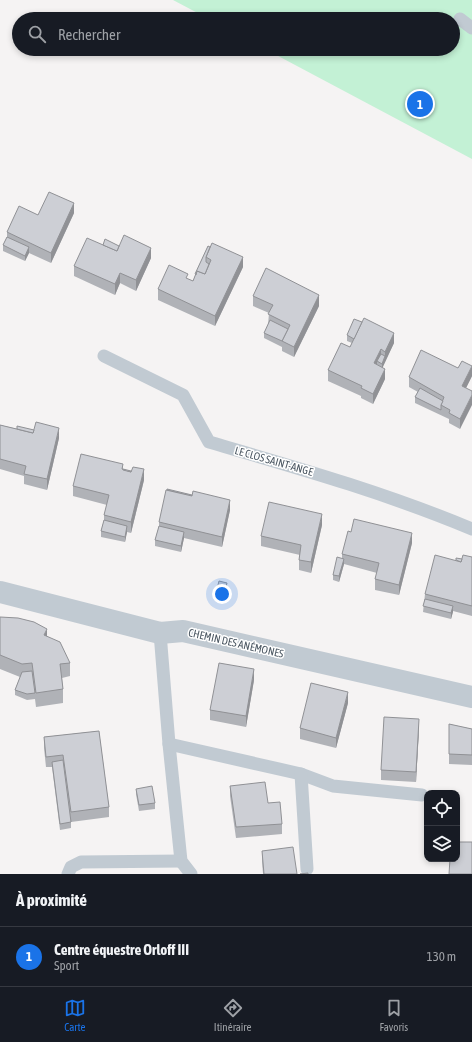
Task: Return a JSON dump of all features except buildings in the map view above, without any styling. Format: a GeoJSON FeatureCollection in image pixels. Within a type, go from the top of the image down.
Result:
{"type":"FeatureCollection","features":[{"type":"Feature","properties":{"kind":"street","name":"CHEMIN DES ANÉMONES"},"geometry":{"type":"LineString","coordinates":[[0,592],[160,632],[183,631],[472,697]]}},
{"type":"Feature","properties":{"kind":"lane"},"geometry":{"type":"LineString","coordinates":[[460,19],[472,28]]}},
{"type":"Feature","properties":{"kind":"lane","name":"LE CLOS SAINT-ANGE"},"geometry":{"type":"LineString","coordinates":[[104,356],[183,396],[209,442],[348,483],[419,507],[472,529]]}},
{"type":"Feature","properties":{"kind":"lane"},"geometry":{"type":"LineString","coordinates":[[160,632],[169,744],[181,861],[191,874]]}},
{"type":"Feature","properties":{"kind":"lane"},"geometry":{"type":"LineString","coordinates":[[169,744],[301,774],[332,786],[422,795]]}},
{"type":"Feature","properties":{"kind":"lane"},"geometry":{"type":"LineString","coordinates":[[301,774],[307,869]]}},
{"type":"Feature","properties":{"kind":"lane"},"geometry":{"type":"LineString","coordinates":[[68,874],[71,867],[82,862],[181,861]]}},
{"type":"Feature","properties":{"kind":"green space"},"geometry":{"type":"Polygon","coordinates":[[[173,0],[472,0],[472,159],[278,56],[460,56],[460,12],[196,12],[173,0]]]}},
{"type":"Feature","properties":{"kind":"place","name":"Centre équestre Orloff III"},"geometry":{"type":"Point","coordinates":[420,104]}}]}
